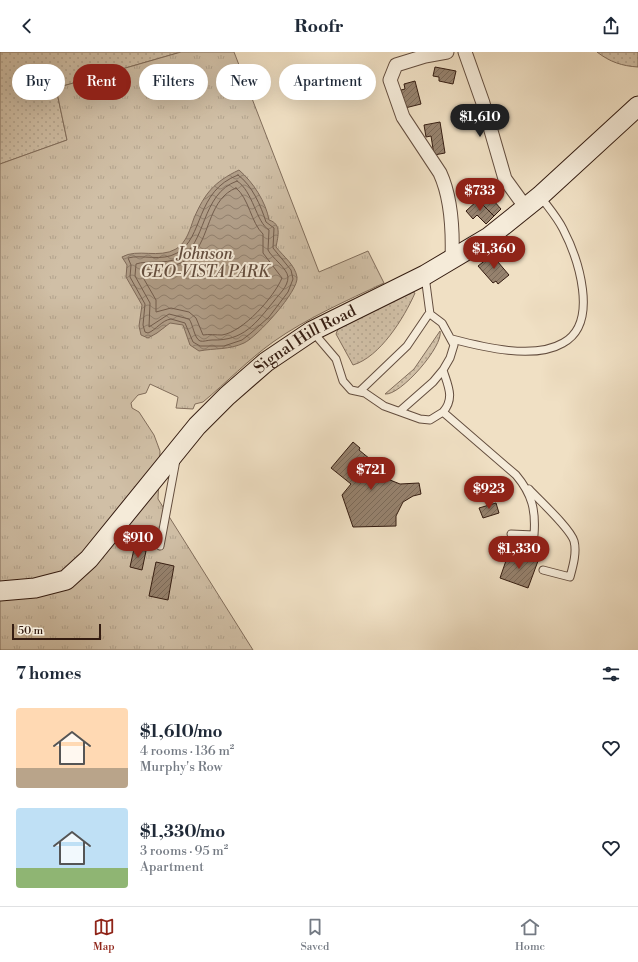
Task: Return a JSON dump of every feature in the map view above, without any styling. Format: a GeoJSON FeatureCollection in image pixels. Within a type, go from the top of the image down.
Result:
{"type":"FeatureCollection","features":[{"type":"Feature","properties":{"kind":"street"},"geometry":{"type":"LineString","coordinates":[[447,52],[425,56],[396,65],[390,80],[403,117],[445,183],[451,215],[452,259]]}},
{"type":"Feature","properties":{"kind":"street"},"geometry":{"type":"LineString","coordinates":[[465,52],[483,103],[505,179],[526,208]]}},
{"type":"Feature","properties":{"kind":"street","name":"Signal Hill Road"},"geometry":{"type":"LineString","coordinates":[[0,591],[48,586],[66,580],[77,572],[209,413],[249,376],[285,348],[312,331],[425,275],[489,237],[540,196],[638,106]]}},
{"type":"Feature","properties":{"kind":"lane"},"geometry":{"type":"LineString","coordinates":[[452,339],[502,350],[531,350],[563,344],[578,330],[584,312],[584,302],[569,244],[557,219],[540,196]]}},
{"type":"Feature","properties":{"kind":"lane"},"geometry":{"type":"LineString","coordinates":[[425,275],[430,314]]}},
{"type":"Feature","properties":{"kind":"lane"},"geometry":{"type":"LineString","coordinates":[[400,411],[433,382],[453,351],[454,345],[452,339],[439,319],[430,314]]}},
{"type":"Feature","properties":{"kind":"lane"},"geometry":{"type":"LineString","coordinates":[[360,391],[398,356],[430,314]]}},
{"type":"Feature","properties":{"kind":"lane"},"geometry":{"type":"LineString","coordinates":[[312,331],[336,359],[343,381],[351,390],[360,391],[370,395],[384,406],[426,420],[435,418],[448,406],[451,395],[442,370]]}},
{"type":"Feature","properties":{"kind":"lane"},"geometry":{"type":"LineString","coordinates":[[443,412],[507,466],[566,529],[574,542],[574,565],[570,577],[543,570]]}},
{"type":"Feature","properties":{"kind":"lane"},"geometry":{"type":"LineString","coordinates":[[160,546],[179,448]]}},
{"type":"Feature","properties":{"kind":"lane"},"geometry":{"type":"LineString","coordinates":[[511,534],[534,535],[534,516],[526,487]]}},
{"type":"Feature","properties":{"kind":"green space"},"geometry":{"type":"Polygon","coordinates":[[[0,52],[181,52],[131,66],[131,64],[73,64],[73,83],[65,85],[65,64],[12,64],[12,100],[59,100],[67,140],[0,164],[0,52]]]}},
{"type":"Feature","properties":{"kind":"green space","name":"Johnson GEO-VISTA PARK"},"geometry":{"type":"Polygon","coordinates":[[[181,52],[234,52],[239,64],[216,64],[216,100],[253,100],[319,272],[368,251],[384,283],[327,310],[286,333],[255,356],[203,402],[195,404],[193,409],[176,408],[178,397],[150,384],[146,393],[138,395],[131,403],[132,408],[139,412],[154,435],[160,451],[158,499],[253,650],[0,650],[0,164],[67,140],[59,100],[65,100],[65,85],[73,83],[73,100],[131,100],[131,66],[139,64],[139,100],[208,100],[208,64],[139,64],[181,52]]]}},
{"type":"Feature","properties":{"kind":"green space"},"geometry":{"type":"Polygon","coordinates":[[[597,52],[638,52],[638,67],[616,63],[597,52]]]}},
{"type":"Feature","properties":{"kind":"green space"},"geometry":{"type":"Polygon","coordinates":[[[413,292],[415,293],[398,325],[382,345],[363,361],[353,365],[336,334],[338,329],[413,292]]]}},
{"type":"Feature","properties":{"kind":"green space"},"geometry":{"type":"Polygon","coordinates":[[[440,331],[435,347],[420,369],[400,387],[385,394],[414,369],[440,331]]]}},
{"type":"Feature","properties":{"kind":"water"},"geometry":{"type":"Polygon","coordinates":[[[239,170],[254,186],[262,199],[269,220],[276,224],[278,235],[276,247],[292,265],[297,277],[296,284],[285,302],[267,323],[250,339],[238,345],[227,348],[199,351],[190,345],[183,325],[170,323],[148,338],[141,335],[139,326],[142,305],[126,277],[127,265],[122,257],[134,253],[155,254],[169,252],[176,249],[183,243],[206,195],[223,179],[239,170]]]}},
{"type":"Feature","properties":{"kind":"building"},"geometry":{"type":"Polygon","coordinates":[[[435,67],[456,71],[453,84],[439,81],[439,77],[433,76],[435,67]]]}},
{"type":"Feature","properties":{"kind":"building"},"geometry":{"type":"Polygon","coordinates":[[[415,81],[421,104],[405,108],[401,90],[405,89],[404,84],[415,81]]]}},
{"type":"Feature","properties":{"kind":"building"},"geometry":{"type":"Polygon","coordinates":[[[440,122],[445,153],[434,155],[431,136],[426,137],[424,125],[440,122]]]}},
{"type":"Feature","properties":{"kind":"building"},"geometry":{"type":"Polygon","coordinates":[[[486,192],[501,209],[494,216],[478,200],[486,192]]]}},
{"type":"Feature","properties":{"kind":"building"},"geometry":{"type":"Polygon","coordinates":[[[478,200],[494,216],[486,224],[477,215],[473,219],[466,211],[478,200]]]}},
{"type":"Feature","properties":{"kind":"building"},"geometry":{"type":"Polygon","coordinates":[[[492,255],[509,275],[498,284],[496,281],[493,283],[478,266],[492,255]]]}},
{"type":"Feature","properties":{"kind":"building"},"geometry":{"type":"Polygon","coordinates":[[[353,442],[360,448],[359,450],[381,468],[378,472],[385,478],[400,484],[419,483],[421,494],[413,496],[403,502],[396,516],[396,526],[353,527],[342,495],[351,484],[331,468],[353,442]]]}},
{"type":"Feature","properties":{"kind":"building"},"geometry":{"type":"Polygon","coordinates":[[[496,503],[499,513],[483,518],[479,508],[496,503]]]}},
{"type":"Feature","properties":{"kind":"building"},"geometry":{"type":"Polygon","coordinates":[[[134,549],[146,551],[142,570],[130,567],[134,549]]]}},
{"type":"Feature","properties":{"kind":"building"},"geometry":{"type":"Polygon","coordinates":[[[509,552],[538,561],[528,588],[500,578],[509,552]]]}},
{"type":"Feature","properties":{"kind":"building"},"geometry":{"type":"Polygon","coordinates":[[[156,562],[174,566],[168,600],[149,596],[156,562]]]}}]}
